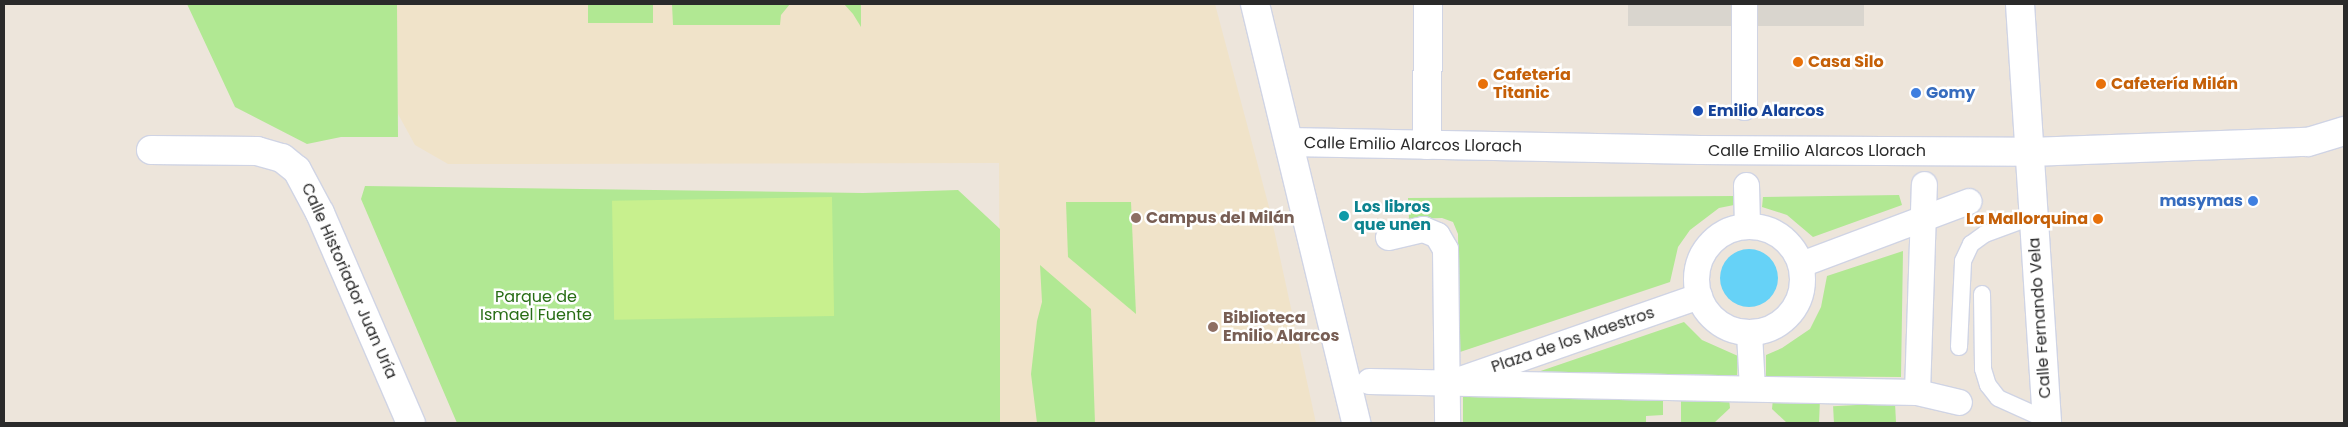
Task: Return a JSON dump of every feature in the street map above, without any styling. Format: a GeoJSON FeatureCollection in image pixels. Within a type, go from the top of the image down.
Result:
{"type":"FeatureCollection","features":[{"type":"Feature","properties":{"kind":"street"},"geometry":{"type":"LineString","coordinates":[[1255,4],[1356,423]]}},
{"type":"Feature","properties":{"kind":"street"},"geometry":{"type":"LineString","coordinates":[[1427,145],[1428,4]]}},
{"type":"Feature","properties":{"kind":"street"},"geometry":{"type":"LineString","coordinates":[[1744,4],[1744,107]]}},
{"type":"Feature","properties":{"kind":"street","name":"Calle Fernando Vela"},"geometry":{"type":"LineString","coordinates":[[2020,4],[2047,422]]}},
{"type":"Feature","properties":{"kind":"street","name":"Calle Emilio Alarcos Llorach"},"geometry":{"type":"LineString","coordinates":[[1289,142],[2030,152],[2308,142],[2344,132]]}},
{"type":"Feature","properties":{"kind":"street","name":"Calle Historiador Juan Uría"},"geometry":{"type":"LineString","coordinates":[[151,150],[257,151],[282,158],[297,170],[320,213],[411,423]]}},
{"type":"Feature","properties":{"kind":"street"},"geometry":{"type":"LineString","coordinates":[[1918,392],[1924,184]]}},
{"type":"Feature","properties":{"kind":"street"},"geometry":{"type":"LineString","coordinates":[[1746,185],[1747,224]]}},
{"type":"Feature","properties":{"kind":"street"},"geometry":{"type":"LineString","coordinates":[[1801,264],[1969,202]]}},
{"type":"Feature","properties":{"kind":"street"},"geometry":{"type":"LineString","coordinates":[[1747,224],[1761,226],[1780,234],[1795,250],[1801,264],[1802,291],[1794,310],[1778,325],[1749,333],[1718,323],[1704,308],[1699,296],[1697,267],[1706,247],[1720,233],[1747,224]]}},
{"type":"Feature","properties":{"kind":"street"},"geometry":{"type":"LineString","coordinates":[[1388,237],[1424,229],[1437,235],[1445,249],[1447,423]]}},
{"type":"Feature","properties":{"kind":"street","name":"Plaza de los Maestros"},"geometry":{"type":"LineString","coordinates":[[1447,384],[1699,296]]}},
{"type":"Feature","properties":{"kind":"street"},"geometry":{"type":"LineString","coordinates":[[1749,333],[1752,388]]}},
{"type":"Feature","properties":{"kind":"street"},"geometry":{"type":"LineString","coordinates":[[1369,381],[1918,392],[1959,402]]}},
{"type":"Feature","properties":{"kind":"lane"},"geometry":{"type":"LineString","coordinates":[[1959,347],[1963,261],[1971,244],[1985,234],[2034,216]]}},
{"type":"Feature","properties":{"kind":"lane"},"geometry":{"type":"LineString","coordinates":[[1982,294],[1983,369],[1988,385],[1998,398],[2047,422]]}},
{"type":"Feature","properties":{"kind":"shaded area","name":"Campus del Milán"},"geometry":{"type":"Polygon","coordinates":[[[397,4],[1215,4],[1269,207],[1316,423],[1000,423],[999,163],[448,164],[415,145],[398,114],[397,4]]]}},
{"type":"Feature","properties":{"kind":"shaded area"},"geometry":{"type":"Polygon","coordinates":[[[1628,4],[1864,4],[1864,26],[1628,26],[1628,4]]]}},
{"type":"Feature","properties":{"kind":"green space"},"geometry":{"type":"Polygon","coordinates":[[[187,4],[397,4],[398,137],[341,137],[307,144],[235,107],[187,4]]]}},
{"type":"Feature","properties":{"kind":"green space"},"geometry":{"type":"Polygon","coordinates":[[[588,4],[653,4],[653,23],[588,23],[588,4]]]}},
{"type":"Feature","properties":{"kind":"green space"},"geometry":{"type":"Polygon","coordinates":[[[672,4],[790,4],[781,15],[780,25],[673,25],[672,4]]]}},
{"type":"Feature","properties":{"kind":"green space"},"geometry":{"type":"Polygon","coordinates":[[[844,4],[861,4],[861,27],[853,14],[844,4]]]}},
{"type":"Feature","properties":{"kind":"green space","name":"Parque de Ismael Fuente"},"geometry":{"type":"Polygon","coordinates":[[[365,186],[863,193],[958,190],[1000,229],[1000,423],[457,423],[361,199],[365,186]]]}},
{"type":"Feature","properties":{"kind":"green space"},"geometry":{"type":"Polygon","coordinates":[[[1899,195],[1902,205],[1813,237],[1787,215],[1762,207],[1763,197],[1899,195]]]}},
{"type":"Feature","properties":{"kind":"green space"},"geometry":{"type":"Polygon","coordinates":[[[1734,196],[1734,205],[1719,208],[1690,230],[1678,247],[1670,282],[1460,352],[1458,234],[1453,222],[1442,218],[1409,219],[1408,198],[1734,196]]]}},
{"type":"Feature","properties":{"kind":"green space"},"geometry":{"type":"Polygon","coordinates":[[[832,197],[834,316],[614,320],[612,201],[832,197]]]}},
{"type":"Feature","properties":{"kind":"green space"},"geometry":{"type":"Polygon","coordinates":[[[1066,202],[1131,202],[1136,314],[1068,257],[1066,202]]]}},
{"type":"Feature","properties":{"kind":"green space"},"geometry":{"type":"Polygon","coordinates":[[[1903,251],[1901,377],[1766,376],[1766,355],[1782,348],[1810,329],[1821,307],[1827,276],[1903,251]]]}},
{"type":"Feature","properties":{"kind":"green space"},"geometry":{"type":"Polygon","coordinates":[[[1040,265],[1091,309],[1095,423],[1037,423],[1031,374],[1037,321],[1042,302],[1040,265]]]}},
{"type":"Feature","properties":{"kind":"green space"},"geometry":{"type":"Polygon","coordinates":[[[1684,322],[1702,340],[1738,356],[1737,377],[1526,376],[1684,322]]]}},
{"type":"Feature","properties":{"kind":"green space"},"geometry":{"type":"Polygon","coordinates":[[[1463,397],[1663,399],[1663,415],[1646,416],[1646,423],[1463,423],[1463,397]]]}},
{"type":"Feature","properties":{"kind":"green space"},"geometry":{"type":"Polygon","coordinates":[[[1729,399],[1730,408],[1714,423],[1681,423],[1681,401],[1729,399]]]}},
{"type":"Feature","properties":{"kind":"green space"},"geometry":{"type":"Polygon","coordinates":[[[1773,399],[1820,399],[1819,423],[1787,423],[1772,409],[1773,399]]]}},
{"type":"Feature","properties":{"kind":"green space"},"geometry":{"type":"Polygon","coordinates":[[[1895,403],[1896,423],[1834,423],[1833,406],[1895,403]]]}},
{"type":"Feature","properties":{"kind":"water"},"geometry":{"type":"Polygon","coordinates":[[[1749,249],[1760,251],[1773,262],[1778,278],[1776,289],[1765,302],[1749,307],[1738,305],[1725,294],[1720,278],[1722,267],[1733,254],[1749,249]]]}},
{"type":"Feature","properties":{"kind":"place","name":"Casa Silo"},"geometry":{"type":"Point","coordinates":[1798,62]}},
{"type":"Feature","properties":{"kind":"place","name":"Cafetería Titanic"},"geometry":{"type":"Point","coordinates":[1483,84]}},
{"type":"Feature","properties":{"kind":"place","name":"Cafetería Milán"},"geometry":{"type":"Point","coordinates":[2101,84]}},
{"type":"Feature","properties":{"kind":"place","name":"Gomy"},"geometry":{"type":"Point","coordinates":[1916,93]}},
{"type":"Feature","properties":{"kind":"place","name":"Emilio Alarcos"},"geometry":{"type":"Point","coordinates":[1698,111]}},
{"type":"Feature","properties":{"kind":"place","name":"masymas"},"geometry":{"type":"Point","coordinates":[2253,201]}},
{"type":"Feature","properties":{"kind":"place","name":"Los libros que unen"},"geometry":{"type":"Point","coordinates":[1344,216]}},
{"type":"Feature","properties":{"kind":"place","name":"Campus del Milán"},"geometry":{"type":"Point","coordinates":[1136,218]}},
{"type":"Feature","properties":{"kind":"place","name":"La Mallorquina"},"geometry":{"type":"Point","coordinates":[2098,219]}},
{"type":"Feature","properties":{"kind":"place","name":"Biblioteca Emilio Alarcos"},"geometry":{"type":"Point","coordinates":[1213,327]}}]}
